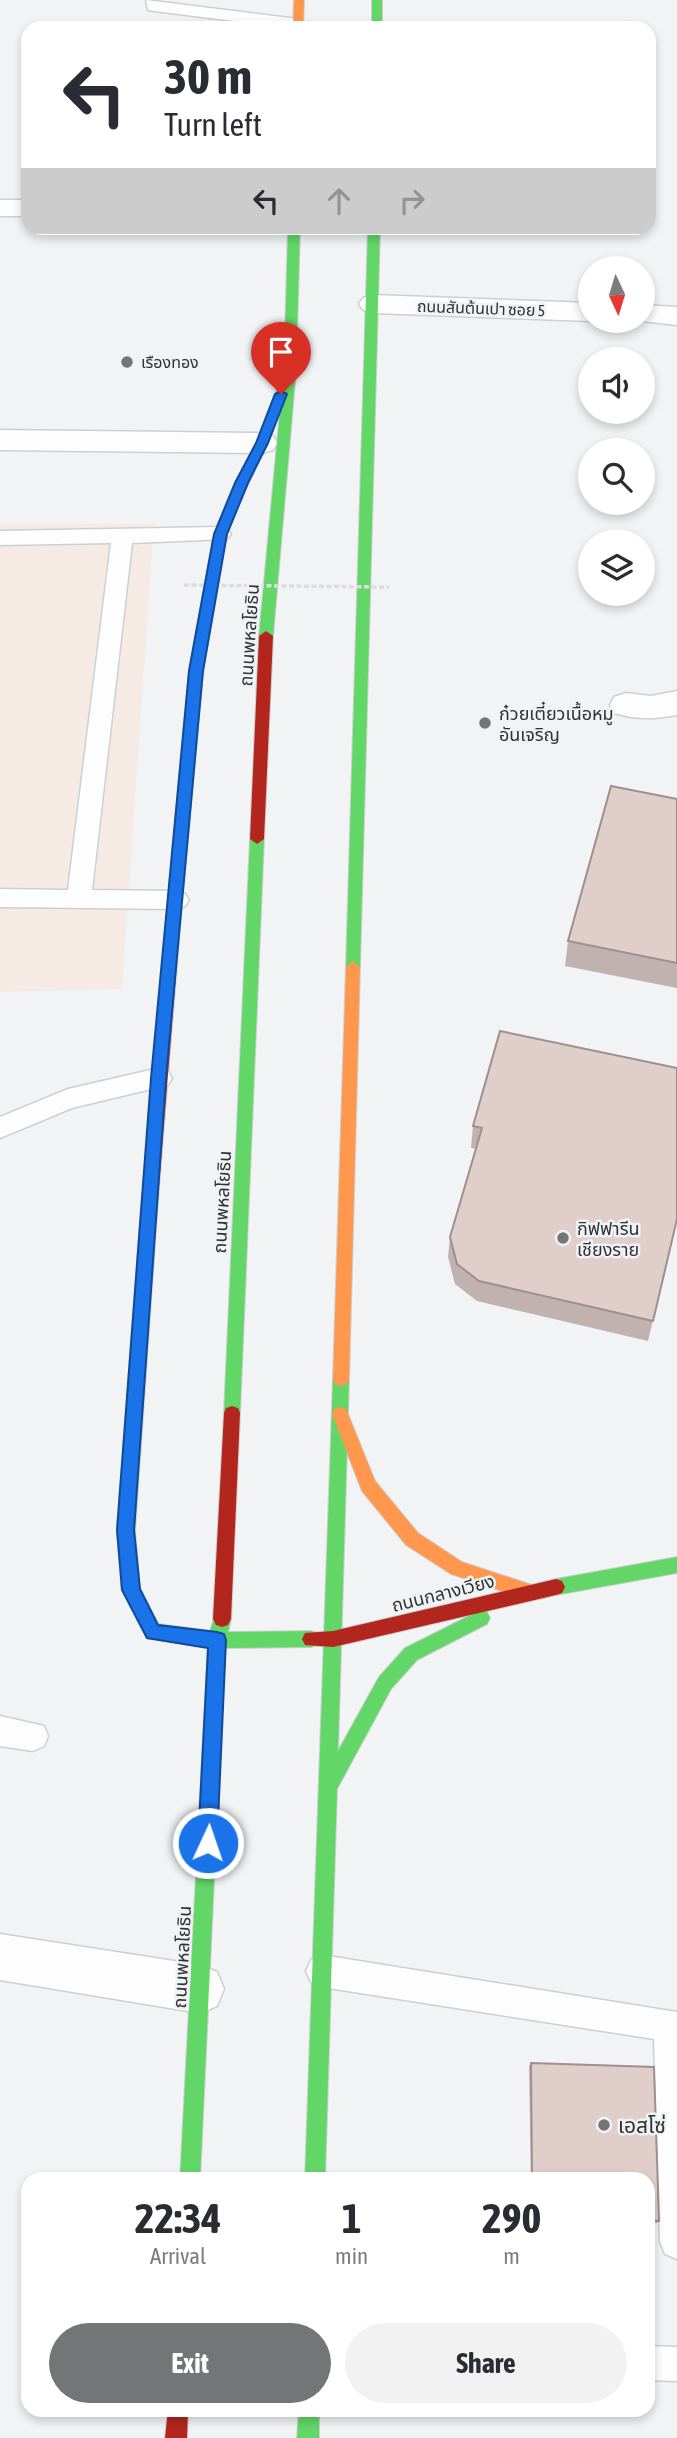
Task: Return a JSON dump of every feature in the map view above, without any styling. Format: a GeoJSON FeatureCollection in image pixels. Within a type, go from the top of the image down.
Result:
{"type":"FeatureCollection","features":[{"type":"Feature","properties":{"kind":"main road"},"geometry":{"type":"LineString","coordinates":[[298,21],[299,0]]}},
{"type":"Feature","properties":{"kind":"main road"},"geometry":{"type":"LineString","coordinates":[[377,0],[377,21]]}},
{"type":"Feature","properties":{"kind":"main road","name":"ถนนพหลโยธิน"},"geometry":{"type":"LineString","coordinates":[[190,2172],[217,1640],[223,1600],[267,641],[290,370],[294,235]]}},
{"type":"Feature","properties":{"kind":"main road"},"geometry":{"type":"LineString","coordinates":[[315,2172],[374,235]]}},
{"type":"Feature","properties":{"kind":"main road"},"geometry":{"type":"LineString","coordinates":[[159,1078],[196,671],[220,534],[241,483],[262,443],[290,370]]}},
{"type":"Feature","properties":{"kind":"main road","name":"ถนนกลางเวียง"},"geometry":{"type":"LineString","coordinates":[[159,1078],[126,1530],[131,1590],[153,1632],[217,1640],[333,1639],[529,1591],[677,1565]]}},
{"type":"Feature","properties":{"kind":"main road"},"geometry":{"type":"LineString","coordinates":[[340,1414],[368,1486],[412,1539],[457,1568],[529,1591]]}},
{"type":"Feature","properties":{"kind":"main road"},"geometry":{"type":"LineString","coordinates":[[329,1785],[385,1683],[411,1654],[529,1591]]}},
{"type":"Feature","properties":{"kind":"main road"},"geometry":{"type":"LineString","coordinates":[[176,2438],[178,2417]]}},
{"type":"Feature","properties":{"kind":"main road"},"geometry":{"type":"LineString","coordinates":[[308,2438],[309,2417]]}},
{"type":"Feature","properties":{"kind":"street"},"geometry":{"type":"LineString","coordinates":[[0,208],[21,208]]}},
{"type":"Feature","properties":{"kind":"street","name":"ถนนสันต้นเปา ซอย 5"},"geometry":{"type":"LineString","coordinates":[[373,304],[578,312]]}},
{"type":"Feature","properties":{"kind":"street"},"geometry":{"type":"LineString","coordinates":[[655,315],[677,316]]}},
{"type":"Feature","properties":{"kind":"street"},"geometry":{"type":"LineString","coordinates":[[0,440],[262,443]]}},
{"type":"Feature","properties":{"kind":"street"},"geometry":{"type":"LineString","coordinates":[[626,705],[651,708],[677,703]]}},
{"type":"Feature","properties":{"kind":"street"},"geometry":{"type":"LineString","coordinates":[[0,1957],[200,1989]]}},
{"type":"Feature","properties":{"kind":"lane"},"geometry":{"type":"LineString","coordinates":[[154,0],[154,6],[262,21]]}},
{"type":"Feature","properties":{"kind":"lane"},"geometry":{"type":"LineString","coordinates":[[0,538],[220,534]]}},
{"type":"Feature","properties":{"kind":"lane"},"geometry":{"type":"LineString","coordinates":[[79,899],[122,536]]}},
{"type":"Feature","properties":{"kind":"lane"},"geometry":{"type":"LineString","coordinates":[[0,898],[177,900]]}},
{"type":"Feature","properties":{"kind":"lane"},"geometry":{"type":"LineString","coordinates":[[0,1128],[68,1099],[159,1078]]}},
{"type":"Feature","properties":{"kind":"lane"},"geometry":{"type":"LineString","coordinates":[[0,1731],[33,1736]]}},
{"type":"Feature","properties":{"kind":"lane"},"geometry":{"type":"LineString","coordinates":[[322,1971],[670,2025],[677,2242]]}},
{"type":"Feature","properties":{"kind":"lane"},"geometry":{"type":"LineString","coordinates":[[655,2363],[677,2364]]}},
{"type":"Feature","properties":{"kind":"path"},"geometry":{"type":"LineString","coordinates":[[184,585],[389,587]]}},
{"type":"Feature","properties":{"kind":"shaded area"},"geometry":{"type":"Polygon","coordinates":[[[0,524],[154,524],[122,989],[0,992],[0,524]]]}},
{"type":"Feature","properties":{"kind":"building"},"geometry":{"type":"Polygon","coordinates":[[[611,786],[677,799],[677,963],[568,941],[611,786]]]}},
{"type":"Feature","properties":{"kind":"building"},"geometry":{"type":"Polygon","coordinates":[[[500,1031],[677,1068],[677,1219],[653,1321],[479,1281],[457,1264],[450,1237],[482,1128],[473,1126],[500,1031]]]}},
{"type":"Feature","properties":{"kind":"building","name":"เอสโซ่"},"geometry":{"type":"Polygon","coordinates":[[[531,2063],[654,2067],[659,2221],[655,2221],[655,2172],[532,2172],[531,2063]]]}},
{"type":"Feature","properties":{"kind":"traffic: fast"},"geometry":{"type":"LineString","coordinates":[[377,0],[377,21]]}},
{"type":"Feature","properties":{"kind":"traffic: fast"},"geometry":{"type":"LineString","coordinates":[[266,636],[290,370],[294,235]]}},
{"type":"Feature","properties":{"kind":"traffic: fast"},"geometry":{"type":"LineString","coordinates":[[353,967],[374,235]]}},
{"type":"Feature","properties":{"kind":"traffic: fast"},"geometry":{"type":"LineString","coordinates":[[175,900],[196,671],[220,534],[241,483],[262,443],[288,375]]}},
{"type":"Feature","properties":{"kind":"traffic: fast"},"geometry":{"type":"LineString","coordinates":[[232,1413],[257,839]]}},
{"type":"Feature","properties":{"kind":"traffic: fast"},"geometry":{"type":"LineString","coordinates":[[149,1212],[126,1530],[131,1590],[153,1632],[217,1640],[311,1639]]}},
{"type":"Feature","properties":{"kind":"traffic: fast"},"geometry":{"type":"LineString","coordinates":[[315,2172],[341,1379]]}},
{"type":"Feature","properties":{"kind":"traffic: fast"},"geometry":{"type":"LineString","coordinates":[[556,1587],[677,1565]]}},
{"type":"Feature","properties":{"kind":"traffic: fast"},"geometry":{"type":"LineString","coordinates":[[329,1785],[385,1683],[411,1654],[481,1618]]}},
{"type":"Feature","properties":{"kind":"traffic: fast"},"geometry":{"type":"LineString","coordinates":[[190,2172],[217,1640],[222,1619]]}},
{"type":"Feature","properties":{"kind":"traffic: fast"},"geometry":{"type":"LineString","coordinates":[[308,2438],[309,2417]]}},
{"type":"Feature","properties":{"kind":"traffic: slow"},"geometry":{"type":"LineString","coordinates":[[298,21],[299,0]]}},
{"type":"Feature","properties":{"kind":"traffic: slow"},"geometry":{"type":"LineString","coordinates":[[341,1379],[353,967]]}},
{"type":"Feature","properties":{"kind":"traffic: slow"},"geometry":{"type":"LineString","coordinates":[[340,1414],[368,1486],[412,1539],[457,1568],[529,1592]]}},
{"type":"Feature","properties":{"kind":"traffic: jam"},"geometry":{"type":"LineString","coordinates":[[257,839],[266,636]]}},
{"type":"Feature","properties":{"kind":"traffic: jam"},"geometry":{"type":"LineString","coordinates":[[149,1212],[175,900]]}},
{"type":"Feature","properties":{"kind":"traffic: jam"},"geometry":{"type":"LineString","coordinates":[[222,1619],[232,1413]]}},
{"type":"Feature","properties":{"kind":"traffic: jam"},"geometry":{"type":"LineString","coordinates":[[311,1639],[333,1639],[556,1587]]}},
{"type":"Feature","properties":{"kind":"traffic: jam"},"geometry":{"type":"LineString","coordinates":[[176,2438],[178,2417]]}},
{"type":"Feature","properties":{"kind":"place","name":"เรืองทอง"},"geometry":{"type":"Point","coordinates":[127,362]}},
{"type":"Feature","properties":{"kind":"place","name":"ก๋วยเตี๋ยวเนื้อหมู อันเจริญ"},"geometry":{"type":"Point","coordinates":[485,723]}},
{"type":"Feature","properties":{"kind":"place","name":"กิฟฟารีน เชียงราย"},"geometry":{"type":"Point","coordinates":[563,1238]}},
{"type":"Feature","properties":{"kind":"place","name":"เอสโซ่"},"geometry":{"type":"Point","coordinates":[604,2125]}},
{"type":"Feature","properties":{"kind":"route"},"geometry":{"type":"LineString","coordinates":[[208,1843],[217,1640],[153,1632],[131,1590],[126,1530],[159,1078],[196,671],[220,534],[241,483],[262,443],[281,394]]}}]}
